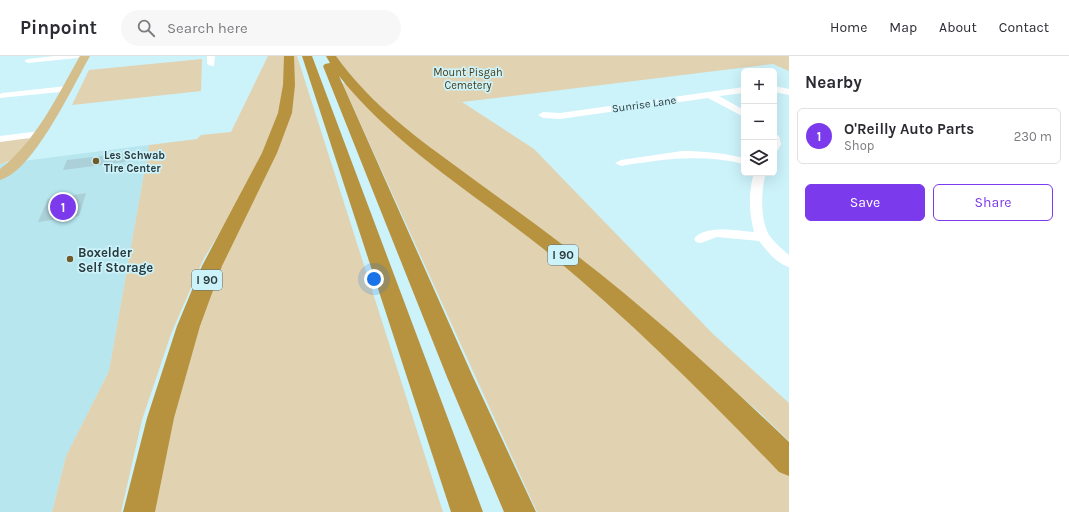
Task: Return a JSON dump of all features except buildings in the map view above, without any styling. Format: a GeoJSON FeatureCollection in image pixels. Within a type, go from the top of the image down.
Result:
{"type":"FeatureCollection","features":[{"type":"Feature","properties":{"kind":"highway","name":"I 90"},"geometry":{"type":"LineString","coordinates":[[139,512],[150,454],[168,388],[191,318],[213,266],[270,151],[285,112],[290,83],[289,56]]}},
{"type":"Feature","properties":{"kind":"highway"},"geometry":{"type":"LineString","coordinates":[[307,56],[467,512]]}},
{"type":"Feature","properties":{"kind":"highway"},"geometry":{"type":"LineString","coordinates":[[325,56],[460,377],[520,512]]}},
{"type":"Feature","properties":{"kind":"highway","name":"I 90"},"geometry":{"type":"LineString","coordinates":[[331,56],[350,81],[382,115],[411,140],[555,249],[619,300],[686,360],[789,462]]}},
{"type":"Feature","properties":{"kind":"main road"},"geometry":{"type":"LineString","coordinates":[[0,176],[20,160],[41,134],[85,56]]}},
{"type":"Feature","properties":{"kind":"street"},"geometry":{"type":"LineString","coordinates":[[28,61],[77,56]]}},
{"type":"Feature","properties":{"kind":"street"},"geometry":{"type":"LineString","coordinates":[[2,96],[66,89]]}},
{"type":"Feature","properties":{"kind":"street"},"geometry":{"type":"LineString","coordinates":[[777,89],[789,92]]}},
{"type":"Feature","properties":{"kind":"street","name":"Sunrise Lane"},"geometry":{"type":"LineString","coordinates":[[543,116],[560,116],[741,90]]}},
{"type":"Feature","properties":{"kind":"street"},"geometry":{"type":"LineString","coordinates":[[710,95],[741,112]]}},
{"type":"Feature","properties":{"kind":"street"},"geometry":{"type":"LineString","coordinates":[[0,139],[41,134]]}},
{"type":"Feature","properties":{"kind":"street"},"geometry":{"type":"LineString","coordinates":[[621,163],[691,153],[717,155],[741,160]]}},
{"type":"Feature","properties":{"kind":"street"},"geometry":{"type":"LineString","coordinates":[[759,176],[757,190],[757,209],[758,222],[763,237],[789,262]]}},
{"type":"Feature","properties":{"kind":"street"},"geometry":{"type":"LineString","coordinates":[[701,239],[716,233],[763,237]]}},
{"type":"Feature","properties":{"kind":"shaded area"},"geometry":{"type":"Polygon","coordinates":[[[149,145],[109,371],[66,456],[52,512],[0,512],[0,164],[149,145]]]}},
{"type":"Feature","properties":{"kind":"green space"},"geometry":{"type":"Polygon","coordinates":[[[268,56],[285,56],[286,69],[279,112],[263,153],[231,214],[203,260],[171,334],[142,420],[121,512],[52,512],[66,456],[109,371],[149,145],[197,139],[201,135],[231,132],[268,56]]]}},
{"type":"Feature","properties":{"kind":"green space"},"geometry":{"type":"Polygon","coordinates":[[[293,56],[297,56],[443,512],[152,512],[172,410],[195,334],[221,265],[276,152],[293,56]]]}},
{"type":"Feature","properties":{"kind":"green space","name":"Mount Pisgah Cemetery"},"geometry":{"type":"Polygon","coordinates":[[[336,56],[789,56],[789,71],[773,64],[462,102],[534,149],[713,334],[789,403],[789,441],[760,413],[646,313],[412,136],[381,108],[362,88],[336,56]]]}},
{"type":"Feature","properties":{"kind":"green space"},"geometry":{"type":"Polygon","coordinates":[[[202,59],[201,91],[72,105],[89,70],[202,59]]]}},
{"type":"Feature","properties":{"kind":"green space"},"geometry":{"type":"Polygon","coordinates":[[[342,83],[348,84],[569,264],[789,474],[789,512],[537,512],[342,83]]]}},
{"type":"Feature","properties":{"kind":"green space"},"geometry":{"type":"Polygon","coordinates":[[[27,137],[29,139],[16,155],[8,161],[0,164],[0,140],[27,137]]]}},
{"type":"Feature","properties":{"kind":"place","name":"Les Schwab Tire Center"},"geometry":{"type":"Point","coordinates":[96,161]}},
{"type":"Feature","properties":{"kind":"place","name":"O'Reilly Auto Parts"},"geometry":{"type":"Point","coordinates":[63,207]}},
{"type":"Feature","properties":{"kind":"place","name":"Boxelder Self Storage"},"geometry":{"type":"Point","coordinates":[70,259]}}]}
